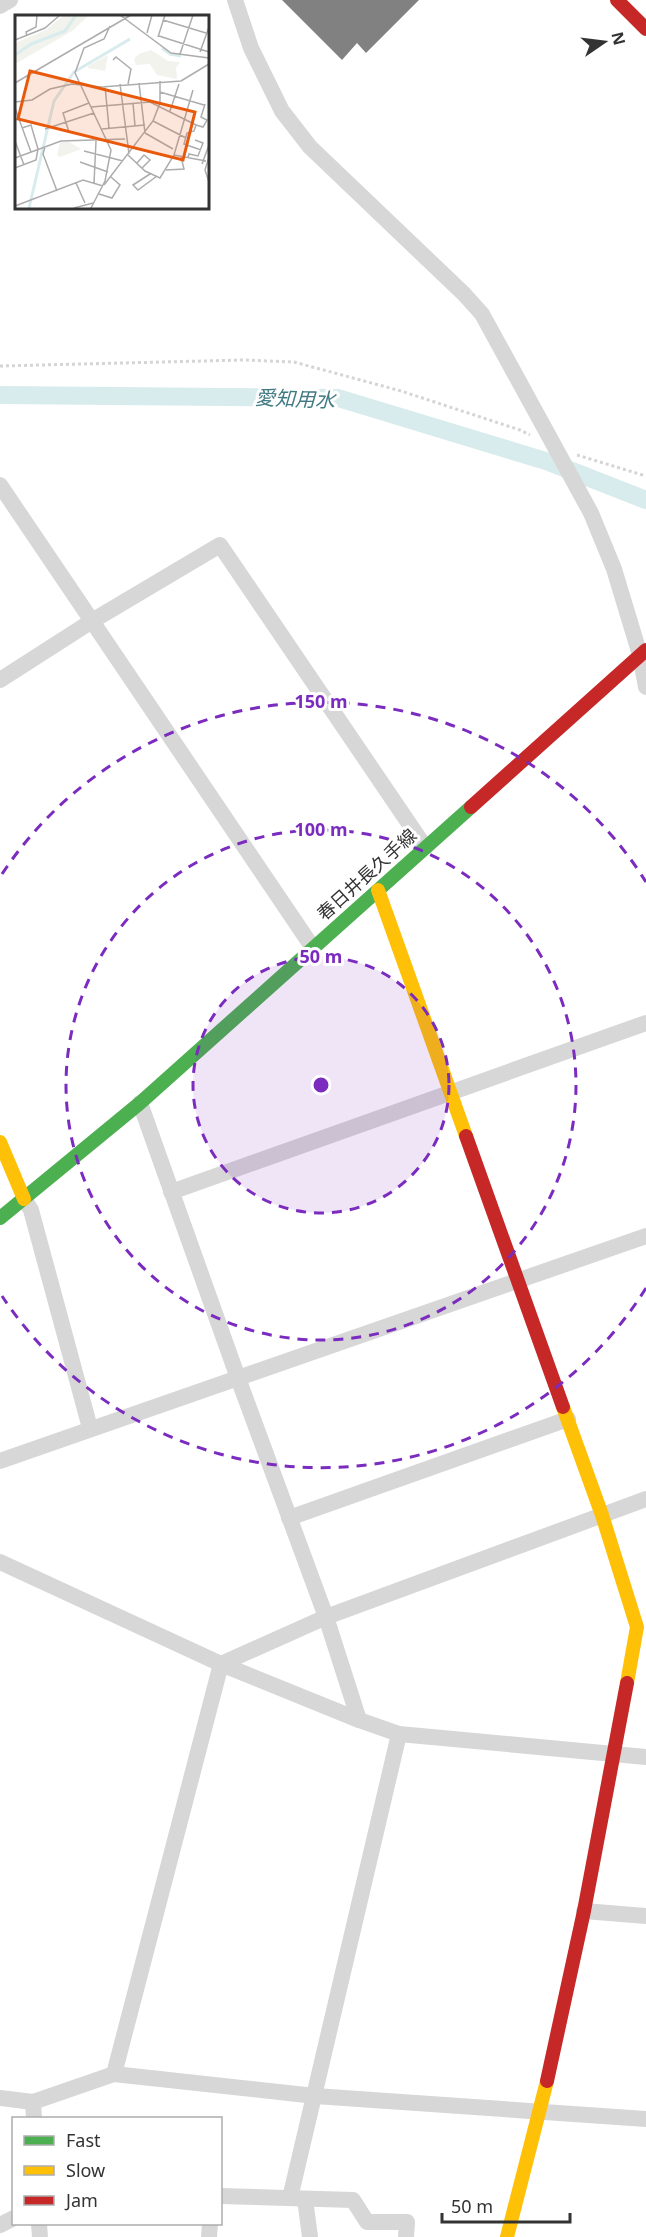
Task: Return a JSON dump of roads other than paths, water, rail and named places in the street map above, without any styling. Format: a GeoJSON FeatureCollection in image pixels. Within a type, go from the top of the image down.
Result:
{"type":"FeatureCollection","features":[{"type":"Feature","properties":{"kind":"main road"},"geometry":{"type":"LineString","coordinates":[[617,0],[646,29]]}},
{"type":"Feature","properties":{"kind":"main road","name":"春日井長久手線"},"geometry":{"type":"LineString","coordinates":[[0,1218],[140,1103],[643,652]]}},
{"type":"Feature","properties":{"kind":"main road"},"geometry":{"type":"LineString","coordinates":[[378,890],[602,1515],[637,1627],[584,1911],[542,2111],[507,2237]]}},
{"type":"Feature","properties":{"kind":"main road"},"geometry":{"type":"LineString","coordinates":[[0,1142],[24,1199]]}},
{"type":"Feature","properties":{"kind":"street"},"geometry":{"type":"LineString","coordinates":[[0,6],[10,0]]}},
{"type":"Feature","properties":{"kind":"street"},"geometry":{"type":"LineString","coordinates":[[235,0],[251,48],[282,111],[310,147],[464,294],[482,314],[591,513],[614,569],[643,652],[646,687]]}},
{"type":"Feature","properties":{"kind":"street"},"geometry":{"type":"LineString","coordinates":[[0,485],[313,948]]}},
{"type":"Feature","properties":{"kind":"street"},"geometry":{"type":"LineString","coordinates":[[0,680],[92,621],[220,545],[425,847]]}},
{"type":"Feature","properties":{"kind":"street"},"geometry":{"type":"LineString","coordinates":[[171,1192],[646,1023]]}},
{"type":"Feature","properties":{"kind":"street"},"geometry":{"type":"LineString","coordinates":[[140,1103],[326,1617],[359,1720]]}},
{"type":"Feature","properties":{"kind":"street"},"geometry":{"type":"LineString","coordinates":[[24,1199],[31,1210],[90,1428]]}},
{"type":"Feature","properties":{"kind":"street"},"geometry":{"type":"LineString","coordinates":[[0,1461],[646,1236]]}},
{"type":"Feature","properties":{"kind":"street"},"geometry":{"type":"LineString","coordinates":[[289,1518],[568,1419]]}},
{"type":"Feature","properties":{"kind":"street"},"geometry":{"type":"LineString","coordinates":[[221,1664],[326,1617],[646,1499]]}},
{"type":"Feature","properties":{"kind":"street"},"geometry":{"type":"LineString","coordinates":[[0,1562],[221,1664],[399,1734],[614,1756],[646,1757]]}},
{"type":"Feature","properties":{"kind":"street"},"geometry":{"type":"LineString","coordinates":[[114,2074],[221,1664]]}},
{"type":"Feature","properties":{"kind":"street"},"geometry":{"type":"LineString","coordinates":[[310,2237],[298,2199],[315,2096],[399,1734]]}},
{"type":"Feature","properties":{"kind":"street"},"geometry":{"type":"LineString","coordinates":[[584,1911],[646,1916]]}},
{"type":"Feature","properties":{"kind":"street"},"geometry":{"type":"LineString","coordinates":[[0,2098],[33,2110],[114,2074],[315,2096],[646,2119]]}},
{"type":"Feature","properties":{"kind":"street"},"geometry":{"type":"LineString","coordinates":[[222,2196],[353,2200],[367,2222],[408,2222],[406,2237]]}},
{"type":"Feature","properties":{"kind":"waterway","name":"愛知用水"},"geometry":{"type":"LineString","coordinates":[[0,395],[338,398],[549,462],[646,500]]}}]}
